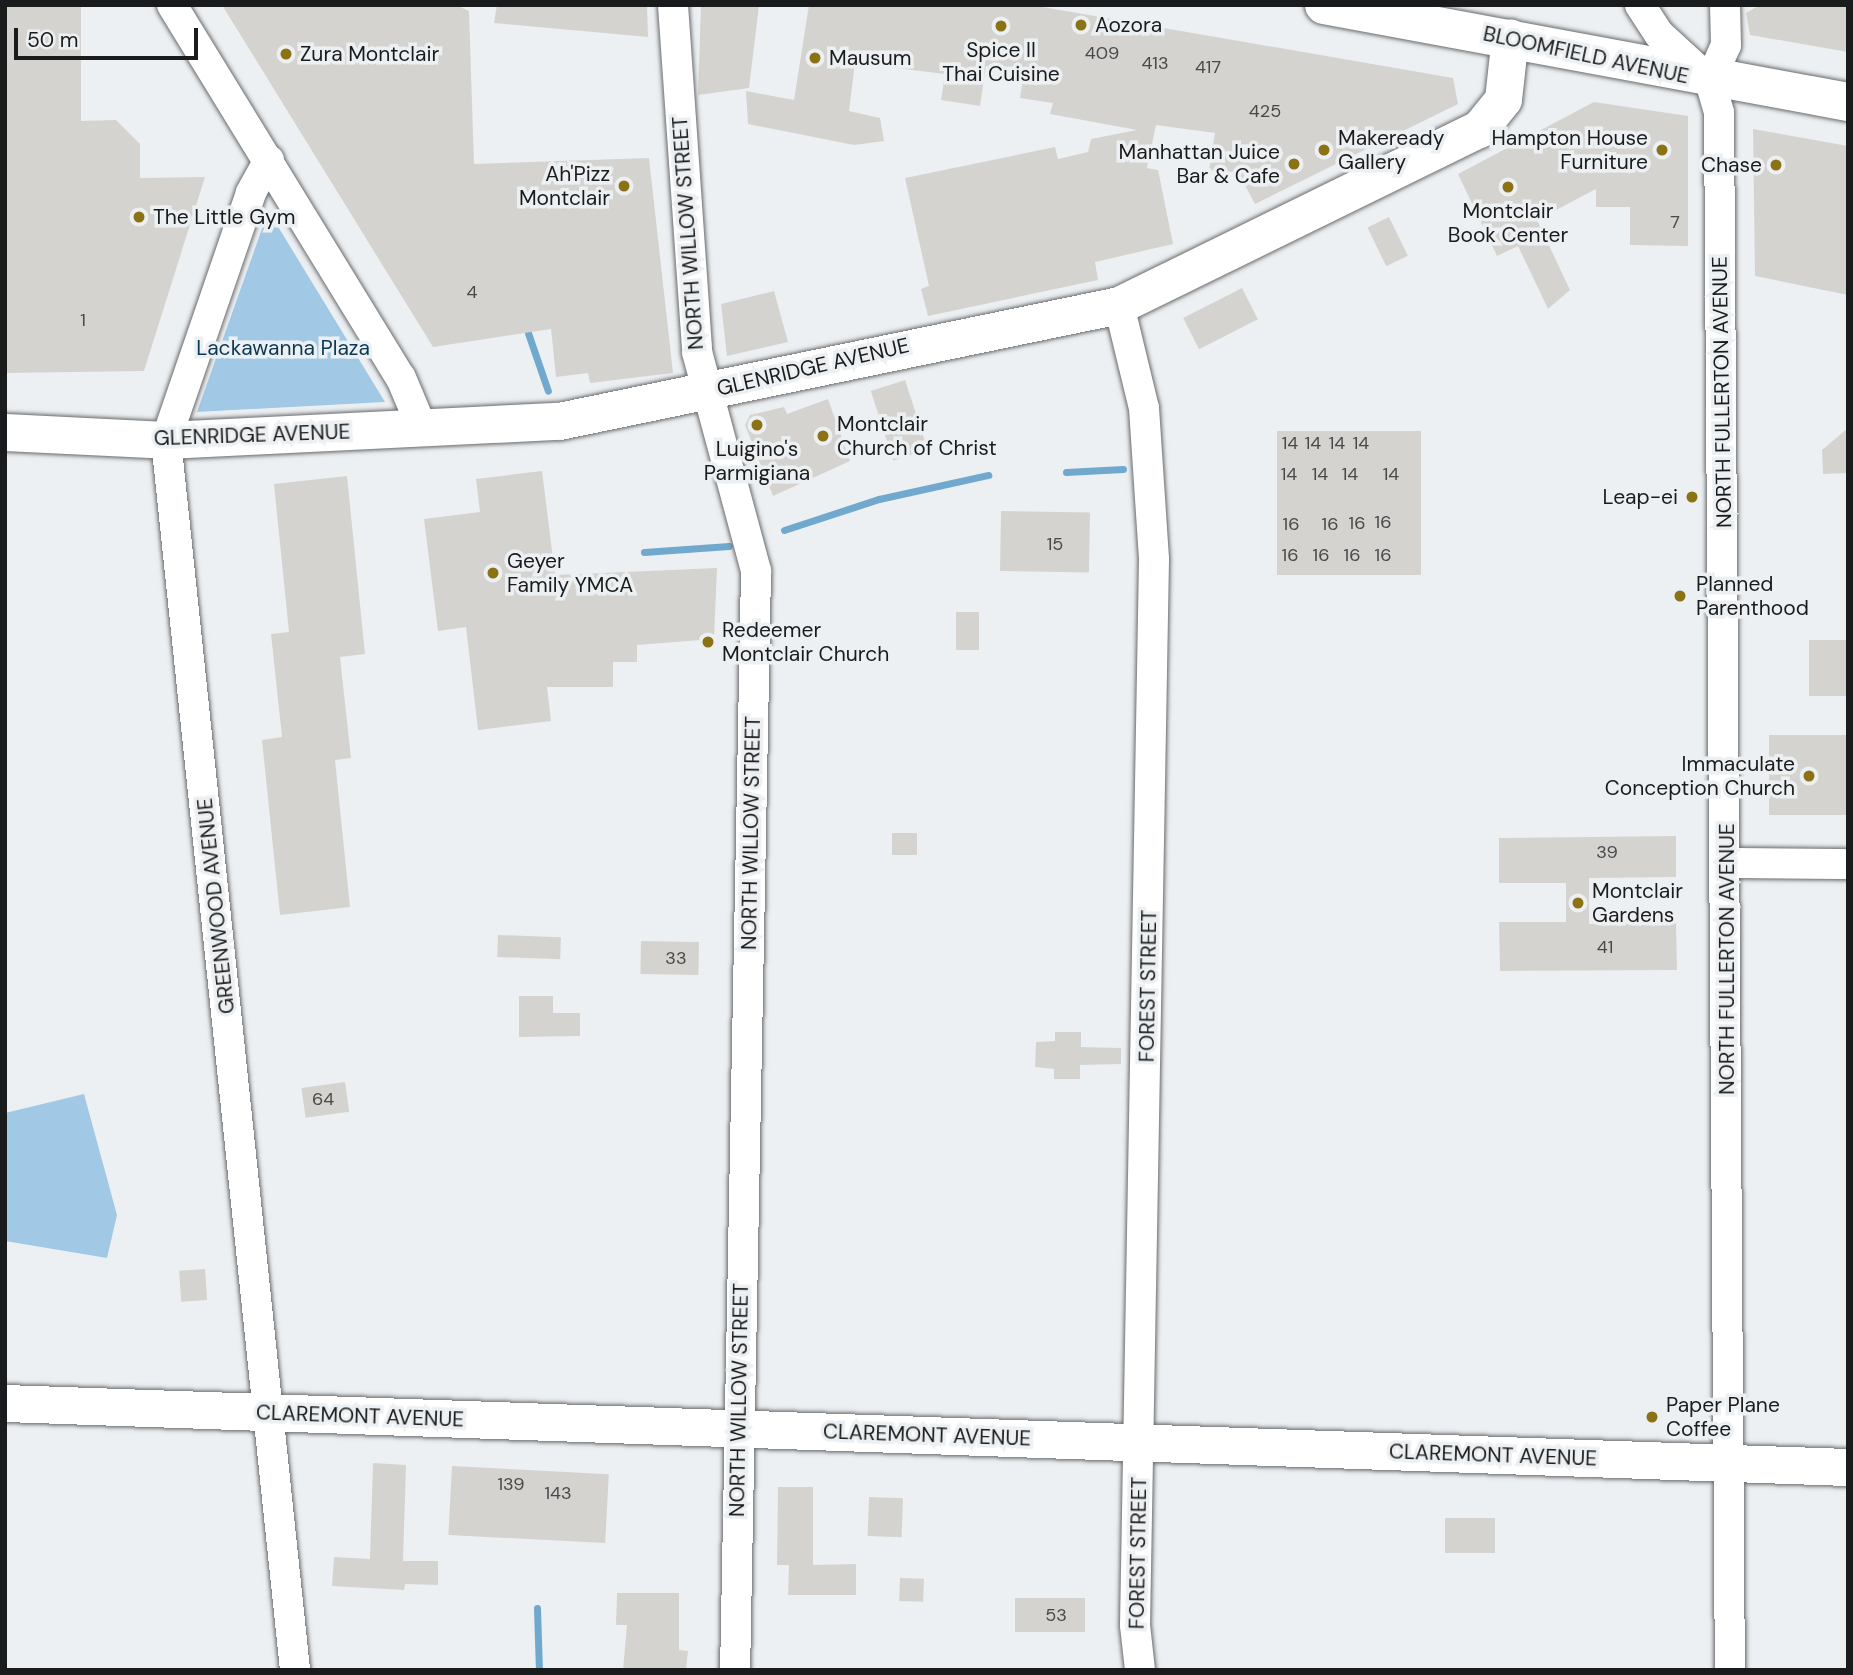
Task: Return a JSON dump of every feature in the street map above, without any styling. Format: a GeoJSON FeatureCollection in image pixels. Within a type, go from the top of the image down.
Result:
{"type":"FeatureCollection","features":[{"type":"Feature","properties":{"kind":"main road","name":"BLOOMFIELD AVENUE"},"geometry":{"type":"LineString","coordinates":[[1324,5],[1510,37],[1710,81],[1848,102]]}},
{"type":"Feature","properties":{"kind":"street"},"geometry":{"type":"LineString","coordinates":[[172,5],[401,378],[422,428]]}},
{"type":"Feature","properties":{"kind":"street","name":"NORTH WILLOW STREET"},"geometry":{"type":"LineString","coordinates":[[673,5],[704,391],[744,510],[756,571],[735,1670]]}},
{"type":"Feature","properties":{"kind":"street"},"geometry":{"type":"LineString","coordinates":[[1640,5],[1659,34],[1710,81],[1726,45],[1725,5]]}},
{"type":"Feature","properties":{"kind":"street","name":"GLENRIDGE AVENUE"},"geometry":{"type":"LineString","coordinates":[[5,432],[166,440],[559,421],[1119,305],[1479,129],[1503,99],[1510,37]]}},
{"type":"Feature","properties":{"kind":"street","name":"NORTH FULLERTON AVENUE"},"geometry":{"type":"LineString","coordinates":[[1710,81],[1719,113],[1727,863],[1730,1670]]}},
{"type":"Feature","properties":{"kind":"street","name":"GREENWOOD AVENUE"},"geometry":{"type":"LineString","coordinates":[[269,160],[251,193],[166,440],[295,1670]]}},
{"type":"Feature","properties":{"kind":"street","name":"FOREST STREET"},"geometry":{"type":"LineString","coordinates":[[1119,305],[1150,453],[1154,559],[1135,1625],[1140,1670]]}},
{"type":"Feature","properties":{"kind":"street"},"geometry":{"type":"LineString","coordinates":[[1727,863],[1848,864]]}},
{"type":"Feature","properties":{"kind":"street","name":"CLAREMONT AVENUE"},"geometry":{"type":"LineString","coordinates":[[5,1403],[1848,1467]]}},
{"type":"Feature","properties":{"kind":"green space","name":"Lackawanna Plaza"},"geometry":{"type":"Polygon","coordinates":[[[274,220],[385,402],[197,412],[263,226],[274,220]]]}},
{"type":"Feature","properties":{"kind":"green space"},"geometry":{"type":"Polygon","coordinates":[[[84,1094],[117,1215],[107,1258],[5,1241],[5,1113],[84,1094]]]}},
{"type":"Feature","properties":{"kind":"building"},"geometry":{"type":"Polygon","coordinates":[[[5,5],[81,5],[81,121],[116,120],[140,144],[140,178],[205,177],[144,371],[5,373],[5,5]]]}},
{"type":"Feature","properties":{"kind":"building"},"geometry":{"type":"Polygon","coordinates":[[[222,5],[456,5],[469,11],[474,164],[649,158],[673,373],[590,383],[588,373],[556,377],[551,329],[433,347],[222,5]]]}},
{"type":"Feature","properties":{"kind":"building"},"geometry":{"type":"Polygon","coordinates":[[[497,5],[647,5],[648,37],[494,23],[497,5]]]}},
{"type":"Feature","properties":{"kind":"building"},"geometry":{"type":"Polygon","coordinates":[[[701,5],[759,5],[749,88],[698,95],[701,5]]]}},
{"type":"Feature","properties":{"kind":"building"},"geometry":{"type":"Polygon","coordinates":[[[809,5],[1031,5],[1453,78],[1458,104],[1255,204],[1239,174],[1209,170],[1215,133],[1156,125],[1147,168],[1158,170],[1173,244],[1095,262],[1098,280],[928,316],[921,289],[929,286],[905,178],[1055,147],[1058,159],[1088,152],[1091,139],[1137,130],[1050,114],[1053,103],[1020,98],[1024,73],[986,66],[980,106],[941,100],[945,74],[855,63],[849,111],[880,118],[884,141],[854,145],[748,124],[746,91],[794,100],[809,5]]]}},
{"type":"Feature","properties":{"kind":"building"},"geometry":{"type":"Polygon","coordinates":[[[1760,5],[1848,5],[1848,52],[1750,35],[1746,13],[1760,5]]]}},
{"type":"Feature","properties":{"kind":"building"},"geometry":{"type":"Polygon","coordinates":[[[1594,102],[1688,116],[1688,246],[1630,245],[1630,207],[1596,207],[1596,189],[1537,220],[1570,290],[1548,309],[1518,246],[1497,256],[1458,174],[1594,102]]]}},
{"type":"Feature","properties":{"kind":"building"},"geometry":{"type":"Polygon","coordinates":[[[1753,129],[1848,146],[1848,295],[1755,276],[1753,129]]]}},
{"type":"Feature","properties":{"kind":"building"},"geometry":{"type":"Polygon","coordinates":[[[1389,217],[1408,256],[1386,266],[1367,228],[1389,217]]]}},
{"type":"Feature","properties":{"kind":"building"},"geometry":{"type":"Polygon","coordinates":[[[1242,288],[1258,319],[1199,349],[1183,318],[1242,288]]]}},
{"type":"Feature","properties":{"kind":"building"},"geometry":{"type":"Polygon","coordinates":[[[774,291],[788,342],[727,356],[721,304],[774,291]]]}},
{"type":"Feature","properties":{"kind":"building"},"geometry":{"type":"Polygon","coordinates":[[[905,380],[928,449],[893,461],[871,391],[905,380]]]}},
{"type":"Feature","properties":{"kind":"building"},"geometry":{"type":"Polygon","coordinates":[[[828,399],[850,461],[773,496],[745,425],[750,415],[784,407],[787,414],[828,399]]]}},
{"type":"Feature","properties":{"kind":"building"},"geometry":{"type":"Polygon","coordinates":[[[1848,428],[1848,473],[1823,474],[1822,450],[1848,428]]]}},
{"type":"Feature","properties":{"kind":"building"},"geometry":{"type":"Polygon","coordinates":[[[1277,431],[1421,431],[1421,575],[1277,575],[1277,431]]]}},
{"type":"Feature","properties":{"kind":"building","name":"Geyer Family YMCA"},"geometry":{"type":"Polygon","coordinates":[[[542,471],[555,575],[717,568],[714,639],[637,645],[637,662],[613,662],[613,687],[547,687],[551,721],[478,730],[466,627],[438,631],[424,519],[480,512],[476,479],[542,471]]]}},
{"type":"Feature","properties":{"kind":"building"},"geometry":{"type":"Polygon","coordinates":[[[347,476],[365,654],[340,657],[351,758],[335,760],[350,907],[280,915],[262,740],[282,737],[271,634],[289,632],[274,484],[347,476]]]}},
{"type":"Feature","properties":{"kind":"building"},"geometry":{"type":"Polygon","coordinates":[[[1001,511],[1090,513],[1089,573],[1000,571],[1001,511]]]}},
{"type":"Feature","properties":{"kind":"building"},"geometry":{"type":"Polygon","coordinates":[[[956,612],[979,612],[979,650],[956,650],[956,612]]]}},
{"type":"Feature","properties":{"kind":"building"},"geometry":{"type":"Polygon","coordinates":[[[1809,640],[1848,640],[1848,696],[1809,696],[1809,640]]]}},
{"type":"Feature","properties":{"kind":"building","name":"Immaculate Conception Church"},"geometry":{"type":"Polygon","coordinates":[[[1769,735],[1848,735],[1848,815],[1769,815],[1769,735]]]}},
{"type":"Feature","properties":{"kind":"building"},"geometry":{"type":"Polygon","coordinates":[[[892,833],[917,833],[917,855],[892,855],[892,833]]]}},
{"type":"Feature","properties":{"kind":"building","name":"Montclair Gardens"},"geometry":{"type":"Polygon","coordinates":[[[1676,836],[1676,877],[1589,878],[1589,924],[1676,923],[1677,970],[1500,971],[1499,922],[1566,922],[1566,883],[1499,883],[1499,838],[1676,836]]]}},
{"type":"Feature","properties":{"kind":"building"},"geometry":{"type":"Polygon","coordinates":[[[498,935],[561,937],[560,959],[497,957],[498,935]]]}},
{"type":"Feature","properties":{"kind":"building"},"geometry":{"type":"Polygon","coordinates":[[[641,941],[699,942],[698,975],[640,974],[641,941]]]}},
{"type":"Feature","properties":{"kind":"building"},"geometry":{"type":"Polygon","coordinates":[[[519,996],[553,996],[553,1013],[580,1013],[580,1036],[519,1037],[519,996]]]}},
{"type":"Feature","properties":{"kind":"building"},"geometry":{"type":"Polygon","coordinates":[[[1055,1032],[1081,1032],[1081,1047],[1121,1048],[1121,1064],[1080,1065],[1080,1079],[1054,1079],[1054,1069],[1035,1067],[1036,1042],[1055,1041],[1055,1032]]]}},
{"type":"Feature","properties":{"kind":"building"},"geometry":{"type":"Polygon","coordinates":[[[345,1082],[349,1112],[306,1118],[301,1088],[345,1082]]]}},
{"type":"Feature","properties":{"kind":"building"},"geometry":{"type":"Polygon","coordinates":[[[205,1269],[207,1300],[181,1302],[179,1271],[205,1269]]]}},
{"type":"Feature","properties":{"kind":"building"},"geometry":{"type":"Polygon","coordinates":[[[373,1463],[406,1465],[403,1561],[438,1561],[438,1585],[405,1584],[404,1590],[332,1586],[334,1557],[370,1559],[373,1463]]]}},
{"type":"Feature","properties":{"kind":"building"},"geometry":{"type":"Polygon","coordinates":[[[452,1466],[609,1474],[605,1543],[448,1535],[452,1466]]]}},
{"type":"Feature","properties":{"kind":"building"},"geometry":{"type":"Polygon","coordinates":[[[778,1487],[813,1487],[813,1565],[856,1564],[856,1595],[788,1595],[789,1565],[777,1565],[778,1487]]]}},
{"type":"Feature","properties":{"kind":"building"},"geometry":{"type":"Polygon","coordinates":[[[869,1497],[903,1498],[902,1537],[868,1536],[869,1497]]]}},
{"type":"Feature","properties":{"kind":"building"},"geometry":{"type":"Polygon","coordinates":[[[1445,1518],[1495,1518],[1495,1553],[1445,1553],[1445,1518]]]}},
{"type":"Feature","properties":{"kind":"building"},"geometry":{"type":"Polygon","coordinates":[[[900,1578],[924,1579],[923,1602],[899,1601],[900,1578]]]}},
{"type":"Feature","properties":{"kind":"building"},"geometry":{"type":"Polygon","coordinates":[[[617,1593],[679,1593],[679,1650],[688,1651],[686,1670],[623,1670],[627,1625],[616,1625],[617,1593]]]}},
{"type":"Feature","properties":{"kind":"building"},"geometry":{"type":"Polygon","coordinates":[[[1015,1598],[1085,1598],[1085,1632],[1015,1632],[1015,1598]]]}},
{"type":"Feature","properties":{"kind":"waterway"},"geometry":{"type":"LineString","coordinates":[[528,333],[548,391]]}},
{"type":"Feature","properties":{"kind":"waterway"},"geometry":{"type":"LineString","coordinates":[[1066,472],[1123,469]]}},
{"type":"Feature","properties":{"kind":"waterway"},"geometry":{"type":"LineString","coordinates":[[784,530],[879,499],[988,475]]}},
{"type":"Feature","properties":{"kind":"waterway"},"geometry":{"type":"LineString","coordinates":[[644,552],[729,546]]}},
{"type":"Feature","properties":{"kind":"waterway"},"geometry":{"type":"LineString","coordinates":[[537,1608],[539,1670]]}},
{"type":"Feature","properties":{"kind":"place","name":"Aozora"},"geometry":{"type":"Point","coordinates":[1081,25]}},
{"type":"Feature","properties":{"kind":"place","name":"Spice II Thai Cuisine"},"geometry":{"type":"Point","coordinates":[1001,26]}},
{"type":"Feature","properties":{"kind":"place","name":"Zura Montclair"},"geometry":{"type":"Point","coordinates":[286,54]}},
{"type":"Feature","properties":{"kind":"place","name":"Mausum"},"geometry":{"type":"Point","coordinates":[815,58]}},
{"type":"Feature","properties":{"kind":"place","name":"Makeready Gallery"},"geometry":{"type":"Point","coordinates":[1324,150]}},
{"type":"Feature","properties":{"kind":"place","name":"Hampton House Furniture"},"geometry":{"type":"Point","coordinates":[1662,150]}},
{"type":"Feature","properties":{"kind":"place","name":"Manhattan Juice Bar & Cafe"},"geometry":{"type":"Point","coordinates":[1294,164]}},
{"type":"Feature","properties":{"kind":"place","name":"Chase"},"geometry":{"type":"Point","coordinates":[1776,165]}},
{"type":"Feature","properties":{"kind":"place","name":"Ah'Pizz Montclair"},"geometry":{"type":"Point","coordinates":[624,186]}},
{"type":"Feature","properties":{"kind":"place","name":"Montclair Book Center"},"geometry":{"type":"Point","coordinates":[1508,187]}},
{"type":"Feature","properties":{"kind":"place","name":"The Little Gym"},"geometry":{"type":"Point","coordinates":[139,217]}},
{"type":"Feature","properties":{"kind":"place","name":"Luigino's Parmigiana"},"geometry":{"type":"Point","coordinates":[757,425]}},
{"type":"Feature","properties":{"kind":"place","name":"Montclair Church of Christ"},"geometry":{"type":"Point","coordinates":[823,436]}},
{"type":"Feature","properties":{"kind":"place","name":"Leap-ei"},"geometry":{"type":"Point","coordinates":[1692,497]}},
{"type":"Feature","properties":{"kind":"place","name":"Geyer Family YMCA"},"geometry":{"type":"Point","coordinates":[493,573]}},
{"type":"Feature","properties":{"kind":"place","name":"Planned Parenthood"},"geometry":{"type":"Point","coordinates":[1680,596]}},
{"type":"Feature","properties":{"kind":"place","name":"Redeemer Montclair Church"},"geometry":{"type":"Point","coordinates":[708,642]}},
{"type":"Feature","properties":{"kind":"place","name":"Immaculate Conception Church"},"geometry":{"type":"Point","coordinates":[1809,776]}},
{"type":"Feature","properties":{"kind":"place","name":"Montclair Gardens"},"geometry":{"type":"Point","coordinates":[1578,903]}},
{"type":"Feature","properties":{"kind":"place","name":"Paper Plane Coffee"},"geometry":{"type":"Point","coordinates":[1652,1417]}}]}
